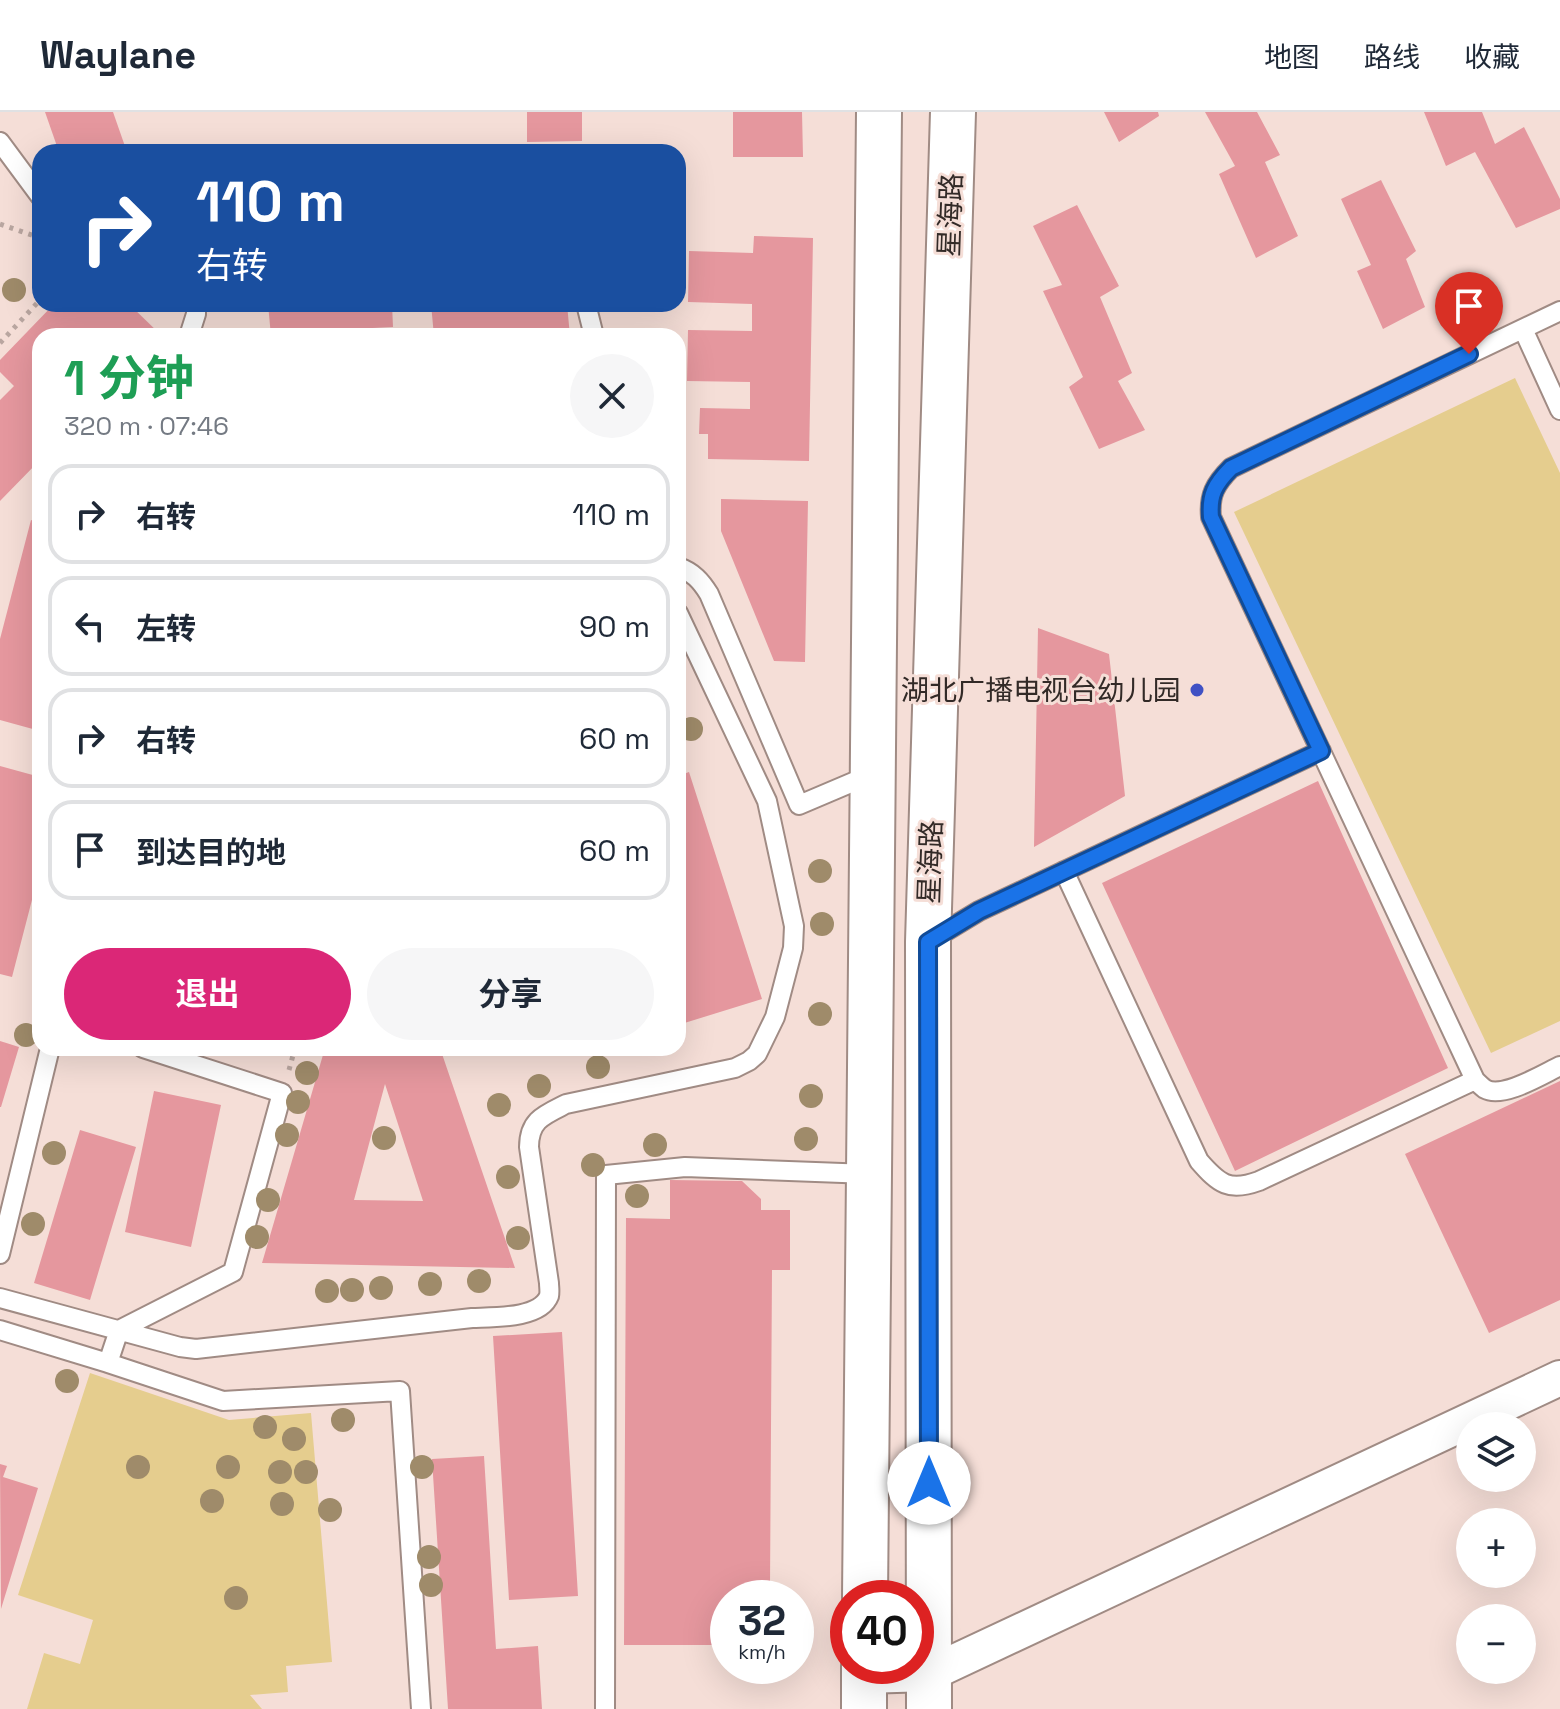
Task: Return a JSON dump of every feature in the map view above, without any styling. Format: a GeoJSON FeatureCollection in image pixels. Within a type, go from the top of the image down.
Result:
{"type":"FeatureCollection","features":[{"type":"Feature","properties":{"kind":"street","name":"星海路"},"geometry":{"type":"LineString","coordinates":[[865,1580],[879,112]]}},
{"type":"Feature","properties":{"kind":"street","name":"星海路"},"geometry":{"type":"LineString","coordinates":[[929,1692],[928,942],[953,112]]}},
{"type":"Feature","properties":{"kind":"street"},"geometry":{"type":"LineString","coordinates":[[864,1684],[929,1692],[1560,1378]]}},
{"type":"Feature","properties":{"kind":"lane"},"geometry":{"type":"LineString","coordinates":[[0,142],[32,185]]}},
{"type":"Feature","properties":{"kind":"lane"},"geometry":{"type":"LineString","coordinates":[[1560,311],[1231,468],[1214,489],[1210,504],[1211,517],[1475,1080],[1486,1090],[1498,1092],[1560,1066]]}},
{"type":"Feature","properties":{"kind":"lane"},"geometry":{"type":"LineString","coordinates":[[1523,329],[1560,410]]}},
{"type":"Feature","properties":{"kind":"lane"},"geometry":{"type":"LineString","coordinates":[[686,570],[701,581],[709,594],[799,805],[872,774]]}},
{"type":"Feature","properties":{"kind":"lane"},"geometry":{"type":"LineString","coordinates":[[0,1298],[180,1347],[211,1349],[529,1313],[541,1305],[549,1295],[549,1283],[529,1147],[534,1124],[566,1104],[735,1068],[749,1061],[757,1054],[775,1017],[793,948],[794,926],[767,801],[686,630]]}},
{"type":"Feature","properties":{"kind":"lane"},"geometry":{"type":"LineString","coordinates":[[928,942],[979,911],[1321,751]]}},
{"type":"Feature","properties":{"kind":"lane"},"geometry":{"type":"LineString","coordinates":[[1064,871],[1199,1161],[1212,1176],[1228,1185],[1241,1187],[1259,1181],[1475,1080]]}},
{"type":"Feature","properties":{"kind":"lane"},"geometry":{"type":"LineString","coordinates":[[0,1254],[48,1056]]}},
{"type":"Feature","properties":{"kind":"lane"},"geometry":{"type":"LineString","coordinates":[[108,1363],[119,1330],[233,1272],[282,1093],[168,1056]]}},
{"type":"Feature","properties":{"kind":"lane"},"geometry":{"type":"LineString","coordinates":[[605,1709],[606,1175],[685,1167],[869,1174]]}},
{"type":"Feature","properties":{"kind":"lane"},"geometry":{"type":"LineString","coordinates":[[0,1330],[223,1401],[400,1391],[421,1709]]}},
{"type":"Feature","properties":{"kind":"path"},"geometry":{"type":"LineString","coordinates":[[0,224],[32,235]]}},
{"type":"Feature","properties":{"kind":"path"},"geometry":{"type":"LineString","coordinates":[[0,343],[32,309]]}},
{"type":"Feature","properties":{"kind":"shaded area"},"geometry":{"type":"Polygon","coordinates":[[[1515,378],[1560,473],[1560,1021],[1491,1053],[1234,512],[1515,378]]]}},
{"type":"Feature","properties":{"kind":"shaded area"},"geometry":{"type":"Polygon","coordinates":[[[90,1373],[229,1420],[311,1413],[332,1662],[286,1666],[288,1692],[250,1695],[262,1709],[27,1709],[44,1653],[80,1664],[93,1620],[18,1595],[90,1373]]]}},
{"type":"Feature","properties":{"kind":"building"},"geometry":{"type":"Polygon","coordinates":[[[45,112],[113,112],[124,144],[56,144],[45,112]]]}},
{"type":"Feature","properties":{"kind":"building"},"geometry":{"type":"Polygon","coordinates":[[[527,112],[582,112],[582,141],[527,142],[527,112]]]}},
{"type":"Feature","properties":{"kind":"building"},"geometry":{"type":"Polygon","coordinates":[[[733,112],[802,112],[803,157],[733,157],[733,112]]]}},
{"type":"Feature","properties":{"kind":"building"},"geometry":{"type":"Polygon","coordinates":[[[1104,112],[1158,112],[1159,116],[1119,142],[1104,112]]]}},
{"type":"Feature","properties":{"kind":"building"},"geometry":{"type":"Polygon","coordinates":[[[1205,112],[1257,112],[1280,155],[1265,162],[1298,236],[1256,258],[1219,174],[1235,166],[1205,112]]]}},
{"type":"Feature","properties":{"kind":"building"},"geometry":{"type":"Polygon","coordinates":[[[1424,112],[1482,112],[1495,144],[1524,127],[1560,199],[1560,209],[1516,228],[1475,152],[1446,166],[1424,112]]]}},
{"type":"Feature","properties":{"kind":"building"},"geometry":{"type":"Polygon","coordinates":[[[1381,180],[1416,251],[1406,259],[1425,307],[1383,329],[1357,271],[1371,265],[1341,199],[1381,180]]]}},
{"type":"Feature","properties":{"kind":"building"},"geometry":{"type":"Polygon","coordinates":[[[1077,205],[1119,286],[1100,297],[1132,373],[1118,381],[1145,430],[1099,449],[1069,387],[1083,377],[1043,291],[1062,285],[1033,226],[1077,205]]]}},
{"type":"Feature","properties":{"kind":"building"},"geometry":{"type":"Polygon","coordinates":[[[754,236],[813,238],[809,461],[708,459],[708,434],[699,434],[700,408],[750,409],[750,382],[687,381],[688,330],[752,331],[752,304],[688,302],[689,251],[753,253],[754,236]]]}},
{"type":"Feature","properties":{"kind":"building"},"geometry":{"type":"Polygon","coordinates":[[[46,312],[137,312],[154,328],[32,328],[32,468],[0,501],[0,400],[14,386],[0,372],[0,360],[46,312]]]}},
{"type":"Feature","properties":{"kind":"building"},"geometry":{"type":"Polygon","coordinates":[[[269,312],[392,312],[393,327],[270,328],[269,312]]]}},
{"type":"Feature","properties":{"kind":"building"},"geometry":{"type":"Polygon","coordinates":[[[432,312],[568,312],[569,328],[433,328],[432,312]]]}},
{"type":"Feature","properties":{"kind":"building"},"geometry":{"type":"Polygon","coordinates":[[[721,499],[808,501],[805,662],[774,661],[721,531],[721,499]]]}},
{"type":"Feature","properties":{"kind":"building"},"geometry":{"type":"Polygon","coordinates":[[[31,520],[32,729],[0,720],[0,639],[31,520]]]}},
{"type":"Feature","properties":{"kind":"building"},"geometry":{"type":"Polygon","coordinates":[[[1038,628],[1109,654],[1125,796],[1034,847],[1038,628]]]}},
{"type":"Feature","properties":{"kind":"building"},"geometry":{"type":"Polygon","coordinates":[[[0,766],[32,775],[32,900],[12,977],[0,974],[0,766]]]}},
{"type":"Feature","properties":{"kind":"building"},"geometry":{"type":"Polygon","coordinates":[[[689,772],[762,999],[686,1023],[686,773],[689,772]]]}},
{"type":"Feature","properties":{"kind":"building"},"geometry":{"type":"Polygon","coordinates":[[[1318,781],[1448,1068],[1235,1171],[1102,883],[1318,781]]]}},
{"type":"Feature","properties":{"kind":"building"},"geometry":{"type":"Polygon","coordinates":[[[0,1041],[19,1047],[1,1107],[0,1107],[0,1041]]]}},
{"type":"Feature","properties":{"kind":"building"},"geometry":{"type":"Polygon","coordinates":[[[323,1056],[443,1056],[515,1268],[262,1263],[323,1056]],[[385,1084],[354,1200],[423,1201],[385,1084]]]}},
{"type":"Feature","properties":{"kind":"building"},"geometry":{"type":"Polygon","coordinates":[[[1560,1081],[1560,1300],[1489,1333],[1405,1154],[1560,1081]]]}},
{"type":"Feature","properties":{"kind":"building"},"geometry":{"type":"Polygon","coordinates":[[[154,1091],[221,1105],[191,1247],[125,1232],[154,1091]]]}},
{"type":"Feature","properties":{"kind":"building"},"geometry":{"type":"Polygon","coordinates":[[[80,1130],[136,1147],[90,1300],[34,1283],[80,1130]]]}},
{"type":"Feature","properties":{"kind":"building"},"geometry":{"type":"Polygon","coordinates":[[[670,1180],[742,1181],[761,1199],[761,1210],[790,1210],[790,1270],[772,1270],[770,1580],[710,1580],[710,1645],[624,1645],[626,1218],[670,1219],[670,1180]]]}},
{"type":"Feature","properties":{"kind":"building"},"geometry":{"type":"Polygon","coordinates":[[[562,1332],[578,1596],[509,1600],[493,1336],[562,1332]]]}},
{"type":"Feature","properties":{"kind":"building"},"geometry":{"type":"Polygon","coordinates":[[[484,1456],[496,1649],[538,1646],[542,1709],[448,1709],[432,1459],[484,1456]]]}},
{"type":"Feature","properties":{"kind":"building"},"geometry":{"type":"Polygon","coordinates":[[[0,1464],[7,1466],[3,1477],[38,1488],[1,1609],[0,1464]]]}},
{"type":"Feature","properties":{"kind":"place","name":"湖北广播电视台幼儿园"},"geometry":{"type":"Point","coordinates":[1197,690]}},
{"type":"Feature","properties":{"kind":"route"},"geometry":{"type":"LineString","coordinates":[[929,1483],[928,942],[979,911],[1321,751],[1211,517],[1214,489],[1231,468],[1469,354]]}}]}
